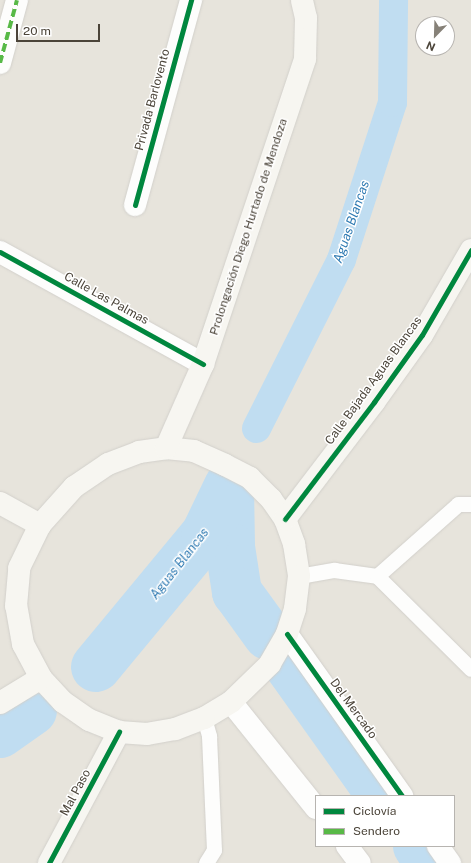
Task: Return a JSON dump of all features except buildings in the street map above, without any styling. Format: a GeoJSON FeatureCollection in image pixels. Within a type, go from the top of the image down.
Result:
{"type":"FeatureCollection","features":[{"type":"Feature","properties":{"kind":"main road","name":"Prolongación Diego Hurtado de Mendoza"},"geometry":{"type":"LineString","coordinates":[[166,448],[203,364],[305,59],[306,18],[302,0]]}},
{"type":"Feature","properties":{"kind":"main road","name":"Calle Bajada Aguas Blancas"},"geometry":{"type":"LineString","coordinates":[[285,519],[374,402],[422,335],[471,250]]}},
{"type":"Feature","properties":{"kind":"main road"},"geometry":{"type":"LineString","coordinates":[[166,448],[194,451],[226,465],[250,478],[272,499],[285,519],[294,544],[299,576],[295,609],[287,634],[270,664],[231,702],[204,718],[175,729],[147,734],[119,732],[89,720],[63,702],[41,678],[23,644],[16,606],[19,568],[40,525],[74,487],[108,464],[139,452],[166,448]]}},
{"type":"Feature","properties":{"kind":"main road"},"geometry":{"type":"LineString","coordinates":[[0,502],[40,525]]}},
{"type":"Feature","properties":{"kind":"main road"},"geometry":{"type":"LineString","coordinates":[[0,703],[41,678]]}},
{"type":"Feature","properties":{"kind":"main road","name":"Mal Paso"},"geometry":{"type":"LineString","coordinates":[[49,863],[119,732]]}},
{"type":"Feature","properties":{"kind":"street"},"geometry":{"type":"LineString","coordinates":[[0,62],[17,0]]}},
{"type":"Feature","properties":{"kind":"street","name":"Privada Barlovento"},"geometry":{"type":"LineString","coordinates":[[135,205],[191,0]]}},
{"type":"Feature","properties":{"kind":"street","name":"Calle Las Palmas"},"geometry":{"type":"LineString","coordinates":[[0,252],[203,364]]}},
{"type":"Feature","properties":{"kind":"street","name":"Del Mercado"},"geometry":{"type":"LineString","coordinates":[[287,634],[401,795]]}},
{"type":"Feature","properties":{"kind":"street"},"geometry":{"type":"LineString","coordinates":[[231,702],[315,807]]}},
{"type":"Feature","properties":{"kind":"street"},"geometry":{"type":"LineString","coordinates":[[348,847],[360,863]]}},
{"type":"Feature","properties":{"kind":"street"},"geometry":{"type":"LineString","coordinates":[[439,847],[450,863]]}},
{"type":"Feature","properties":{"kind":"lane"},"geometry":{"type":"LineString","coordinates":[[377,576],[458,504],[471,504]]}},
{"type":"Feature","properties":{"kind":"lane"},"geometry":{"type":"LineString","coordinates":[[299,576],[334,570],[377,576],[471,669]]}},
{"type":"Feature","properties":{"kind":"lane"},"geometry":{"type":"LineString","coordinates":[[204,718],[209,736],[214,850],[206,863]]}},
{"type":"Feature","properties":{"kind":"shaded area"},"geometry":{"type":"Polygon","coordinates":[[[0,0],[471,0],[471,863],[0,863],[0,0]]]}},
{"type":"Feature","properties":{"kind":"waterway","name":"Aguas Blancas"},"geometry":{"type":"LineString","coordinates":[[256,428],[341,259],[392,102],[393,0]]}},
{"type":"Feature","properties":{"kind":"waterway","name":"Aguas Blancas"},"geometry":{"type":"LineString","coordinates":[[96,667],[206,534],[229,486]]}},
{"type":"Feature","properties":{"kind":"waterway","name":"Aguas Blancas"},"geometry":{"type":"LineString","coordinates":[[229,488],[230,547],[237,592],[268,635]]}},
{"type":"Feature","properties":{"kind":"waterway","name":"Aguas Blancas"},"geometry":{"type":"LineString","coordinates":[[288,664],[381,795]]}},
{"type":"Feature","properties":{"kind":"waterway","name":"Aguas Blancas"},"geometry":{"type":"LineString","coordinates":[[0,733],[32,711]]}},
{"type":"Feature","properties":{"kind":"waterway","name":"Aguas Blancas"},"geometry":{"type":"LineString","coordinates":[[419,847],[430,863]]}},
{"type":"Feature","properties":{"kind":"marked path"},"geometry":{"type":"LineString","coordinates":[[0,63],[17,0]]}},
{"type":"Feature","properties":{"kind":"cycle path"},"geometry":{"type":"LineString","coordinates":[[135,205],[191,0]]}},
{"type":"Feature","properties":{"kind":"cycle path"},"geometry":{"type":"LineString","coordinates":[[285,519],[374,402],[422,335],[471,250]]}},
{"type":"Feature","properties":{"kind":"cycle path"},"geometry":{"type":"LineString","coordinates":[[0,252],[203,364]]}},
{"type":"Feature","properties":{"kind":"cycle path"},"geometry":{"type":"LineString","coordinates":[[287,634],[401,795]]}},
{"type":"Feature","properties":{"kind":"cycle path"},"geometry":{"type":"LineString","coordinates":[[49,863],[119,732]]}}]}
